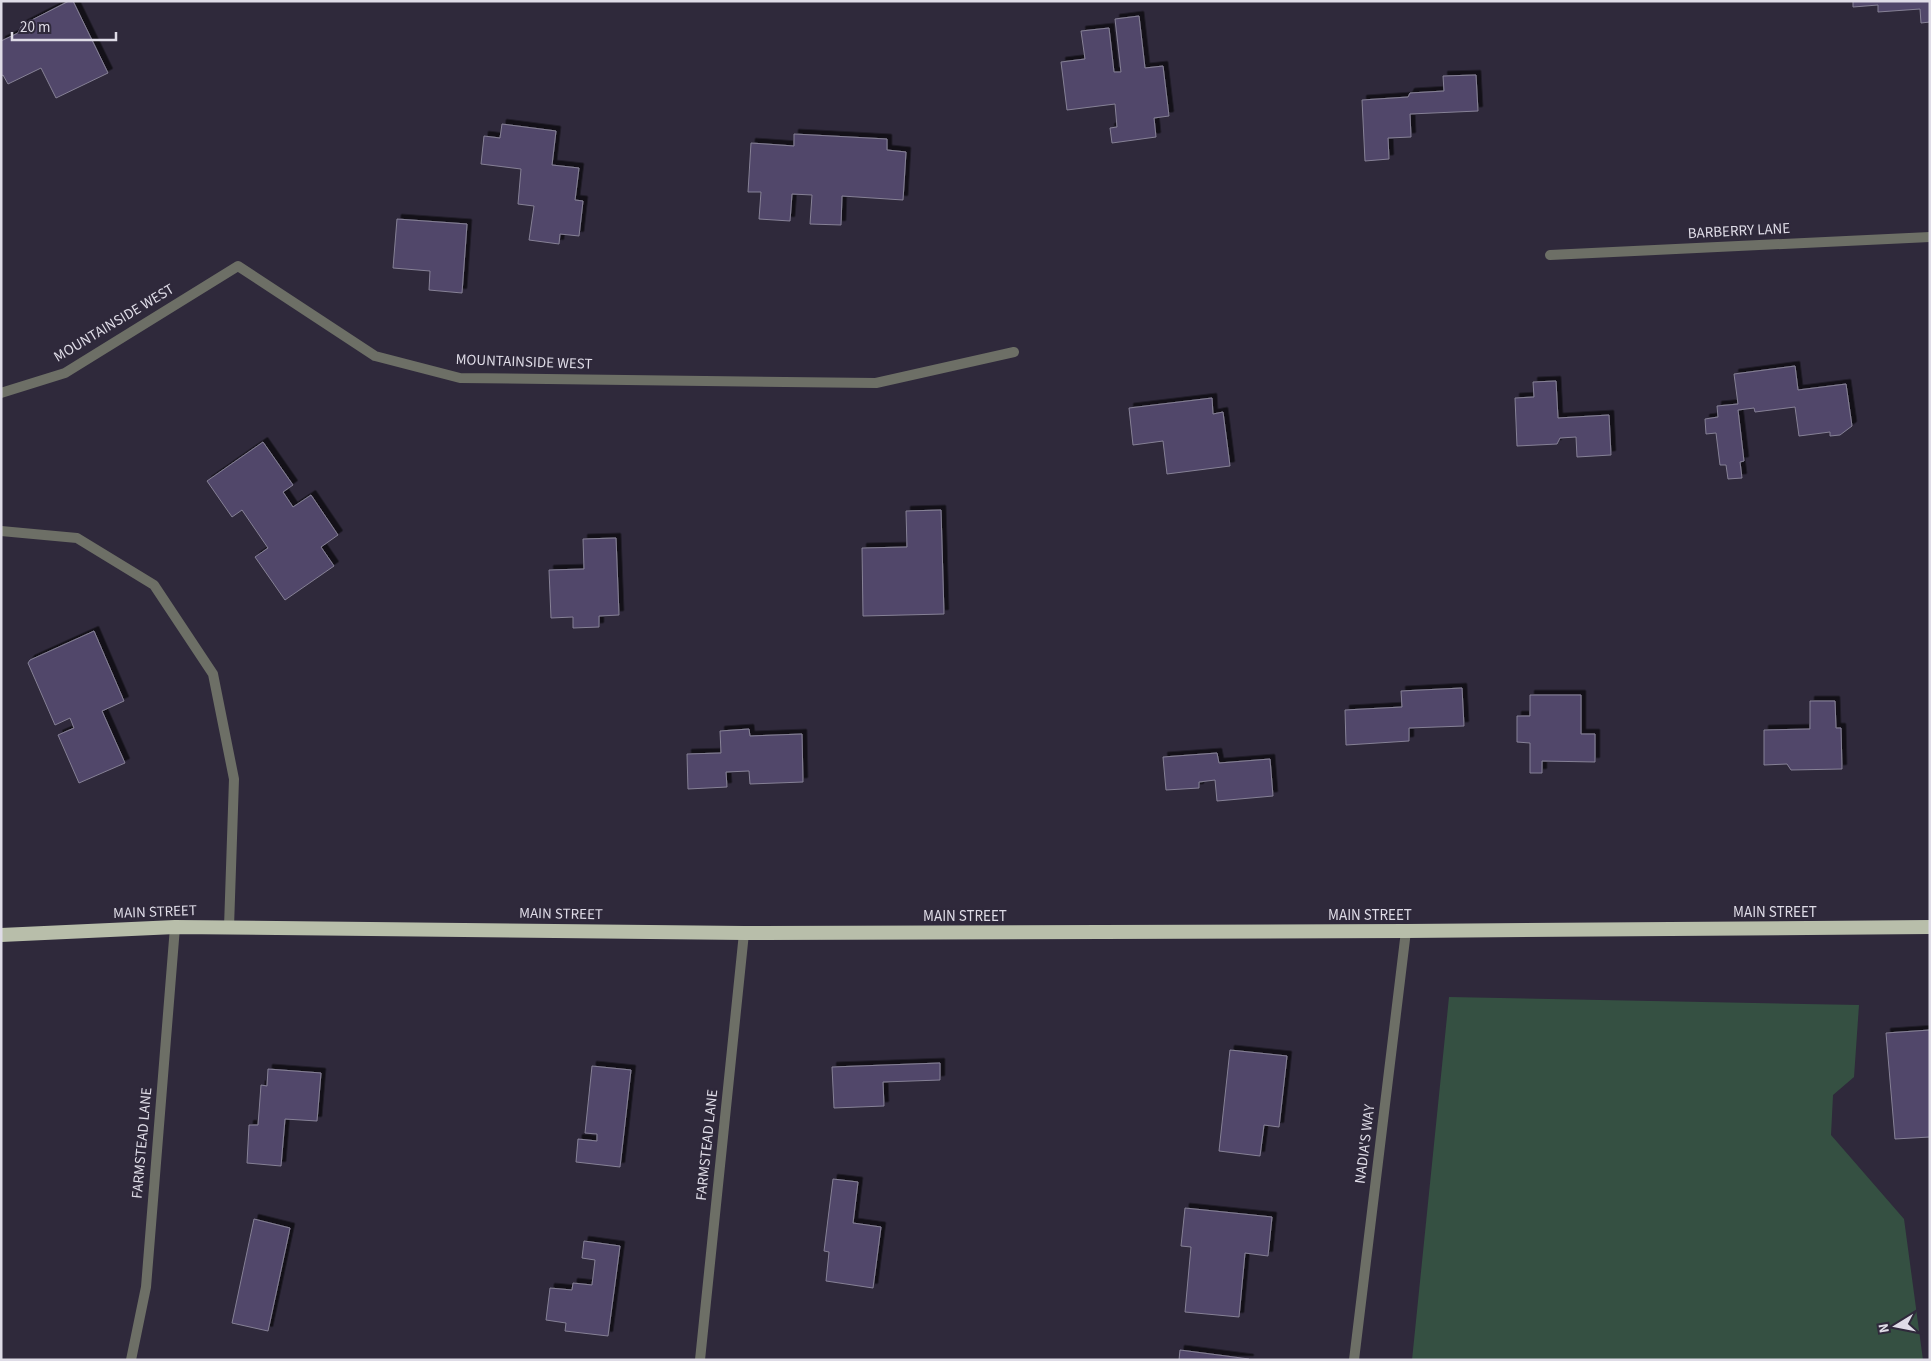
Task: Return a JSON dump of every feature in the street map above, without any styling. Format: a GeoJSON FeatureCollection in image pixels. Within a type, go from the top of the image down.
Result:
{"type":"FeatureCollection","features":[{"type":"Feature","properties":{"kind":"highway","name":"MAIN STREET"},"geometry":{"type":"LineString","coordinates":[[1,935],[174,927],[744,932],[1406,931],[1930,927]]}},
{"type":"Feature","properties":{"kind":"street","name":"BARBERRY LANE"},"geometry":{"type":"LineString","coordinates":[[1550,255],[1930,237]]}},
{"type":"Feature","properties":{"kind":"street","name":"MOUNTAINSIDE WEST"},"geometry":{"type":"LineString","coordinates":[[1,393],[64,373],[238,266],[375,356],[460,378],[876,383],[1014,352]]}},
{"type":"Feature","properties":{"kind":"street"},"geometry":{"type":"LineString","coordinates":[[1,531],[77,538],[154,585],[213,674],[234,779],[229,927]]}},
{"type":"Feature","properties":{"kind":"street","name":"FARMSTEAD LANE"},"geometry":{"type":"LineString","coordinates":[[131,1360],[146,1287],[174,927]]}},
{"type":"Feature","properties":{"kind":"street","name":"NADIA'S WAY"},"geometry":{"type":"LineString","coordinates":[[1354,1360],[1406,931]]}},
{"type":"Feature","properties":{"kind":"street","name":"FARMSTEAD LANE"},"geometry":{"type":"LineString","coordinates":[[700,1360],[744,932]]}},
{"type":"Feature","properties":{"kind":"green space"},"geometry":{"type":"Polygon","coordinates":[[[1449,997],[1859,1005],[1854,1077],[1833,1095],[1831,1135],[1904,1219],[1923,1360],[1412,1360],[1449,997]]]}},
{"type":"Feature","properties":{"kind":"building"},"geometry":{"type":"Polygon","coordinates":[[[69,1],[73,1],[108,73],[56,98],[41,68],[8,84],[3,75],[1,76],[1,41],[18,33],[22,25],[69,1]]]}},
{"type":"Feature","properties":{"kind":"building"},"geometry":{"type":"Polygon","coordinates":[[[1853,1],[1930,1],[1930,22],[1921,23],[1920,9],[1878,12],[1878,5],[1853,7],[1853,1]]]}},
{"type":"Feature","properties":{"kind":"building"},"geometry":{"type":"Polygon","coordinates":[[[1139,16],[1145,68],[1163,66],[1169,116],[1154,118],[1156,137],[1112,143],[1110,128],[1117,127],[1115,104],[1067,110],[1061,62],[1085,59],[1081,31],[1109,28],[1114,72],[1121,72],[1115,19],[1139,16]]]}},
{"type":"Feature","properties":{"kind":"building"},"geometry":{"type":"Polygon","coordinates":[[[1476,75],[1478,111],[1410,114],[1411,137],[1388,138],[1389,159],[1365,161],[1362,100],[1408,97],[1410,93],[1444,91],[1443,76],[1476,75]]]}},
{"type":"Feature","properties":{"kind":"building"},"geometry":{"type":"Polygon","coordinates":[[[502,124],[556,131],[552,165],[579,168],[575,200],[583,201],[579,236],[560,234],[559,244],[529,240],[534,206],[518,204],[521,169],[481,164],[484,136],[500,138],[502,124]]]}},
{"type":"Feature","properties":{"kind":"building"},"geometry":{"type":"Polygon","coordinates":[[[794,134],[887,139],[887,150],[906,152],[903,200],[842,196],[841,225],[810,224],[812,195],[792,194],[790,221],[759,219],[761,192],[748,192],[751,143],[794,146],[794,134]]]}},
{"type":"Feature","properties":{"kind":"building"},"geometry":{"type":"Polygon","coordinates":[[[397,219],[467,224],[462,293],[429,290],[430,271],[393,268],[397,219]]]}},
{"type":"Feature","properties":{"kind":"building"},"geometry":{"type":"Polygon","coordinates":[[[1795,366],[1798,390],[1846,384],[1852,426],[1840,435],[1830,436],[1830,432],[1799,436],[1795,407],[1755,412],[1754,408],[1738,410],[1744,461],[1740,462],[1742,478],[1728,479],[1726,465],[1720,465],[1716,433],[1706,434],[1705,419],[1718,417],[1717,406],[1738,404],[1734,374],[1795,366]]]}},
{"type":"Feature","properties":{"kind":"building"},"geometry":{"type":"Polygon","coordinates":[[[1556,381],[1558,418],[1609,415],[1611,455],[1577,457],[1576,437],[1560,438],[1557,444],[1517,446],[1515,398],[1534,397],[1533,382],[1556,381]]]}},
{"type":"Feature","properties":{"kind":"building"},"geometry":{"type":"Polygon","coordinates":[[[1212,398],[1213,414],[1223,412],[1230,466],[1167,474],[1163,441],[1133,445],[1129,408],[1212,398]]]}},
{"type":"Feature","properties":{"kind":"building"},"geometry":{"type":"Polygon","coordinates":[[[263,442],[293,485],[283,492],[293,507],[311,495],[338,535],[321,547],[334,566],[285,600],[255,557],[268,548],[242,510],[232,517],[207,481],[263,442]]]}},
{"type":"Feature","properties":{"kind":"building"},"geometry":{"type":"Polygon","coordinates":[[[941,510],[944,614],[863,616],[862,548],[907,547],[906,511],[941,510]]]}},
{"type":"Feature","properties":{"kind":"building"},"geometry":{"type":"Polygon","coordinates":[[[616,538],[619,615],[599,616],[599,627],[573,628],[573,617],[551,618],[549,570],[584,569],[583,539],[616,538]]]}},
{"type":"Feature","properties":{"kind":"building"},"geometry":{"type":"Polygon","coordinates":[[[94,631],[124,701],[102,711],[125,763],[79,783],[58,735],[74,728],[70,718],[55,725],[28,663],[30,660],[94,631]]]}},
{"type":"Feature","properties":{"kind":"building"},"geometry":{"type":"Polygon","coordinates":[[[1462,688],[1464,726],[1409,728],[1409,741],[1346,745],[1345,710],[1402,707],[1401,691],[1462,688]]]}},
{"type":"Feature","properties":{"kind":"building"},"geometry":{"type":"Polygon","coordinates":[[[1530,695],[1581,695],[1581,734],[1595,734],[1595,762],[1542,761],[1542,773],[1530,773],[1530,743],[1517,742],[1517,716],[1530,716],[1530,695]]]}},
{"type":"Feature","properties":{"kind":"building"},"geometry":{"type":"Polygon","coordinates":[[[1810,701],[1835,701],[1836,728],[1841,728],[1842,769],[1791,770],[1787,764],[1764,765],[1764,730],[1810,729],[1810,701]]]}},
{"type":"Feature","properties":{"kind":"building"},"geometry":{"type":"Polygon","coordinates":[[[749,729],[750,736],[802,734],[803,782],[750,784],[749,771],[726,772],[727,787],[688,789],[687,754],[721,753],[720,731],[749,729]]]}},
{"type":"Feature","properties":{"kind":"building"},"geometry":{"type":"Polygon","coordinates":[[[1217,753],[1219,763],[1270,759],[1273,796],[1217,801],[1215,780],[1199,782],[1199,788],[1166,790],[1163,757],[1217,753]]]}},
{"type":"Feature","properties":{"kind":"building"},"geometry":{"type":"Polygon","coordinates":[[[1930,1030],[1930,1137],[1895,1139],[1886,1033],[1930,1030]]]}},
{"type":"Feature","properties":{"kind":"building"},"geometry":{"type":"Polygon","coordinates":[[[1230,1050],[1287,1056],[1279,1127],[1264,1125],[1260,1156],[1219,1151],[1230,1050]]]}},
{"type":"Feature","properties":{"kind":"building"},"geometry":{"type":"Polygon","coordinates":[[[940,1063],[940,1080],[883,1082],[884,1106],[834,1108],[832,1067],[940,1063]]]}},
{"type":"Feature","properties":{"kind":"building"},"geometry":{"type":"Polygon","coordinates":[[[592,1066],[631,1070],[620,1167],[576,1162],[578,1139],[597,1141],[597,1134],[585,1133],[592,1066]]]}},
{"type":"Feature","properties":{"kind":"building"},"geometry":{"type":"Polygon","coordinates":[[[268,1069],[321,1073],[317,1121],[285,1119],[281,1166],[247,1163],[249,1125],[258,1125],[261,1085],[267,1086],[268,1069]]]}},
{"type":"Feature","properties":{"kind":"building"},"geometry":{"type":"Polygon","coordinates":[[[833,1179],[858,1182],[853,1223],[881,1227],[873,1288],[826,1281],[829,1252],[824,1251],[833,1179]]]}},
{"type":"Feature","properties":{"kind":"building"},"geometry":{"type":"Polygon","coordinates":[[[1185,1208],[1272,1217],[1268,1256],[1245,1253],[1239,1317],[1185,1312],[1191,1247],[1181,1246],[1185,1208]]]}},
{"type":"Feature","properties":{"kind":"building"},"geometry":{"type":"Polygon","coordinates":[[[254,1219],[290,1228],[268,1331],[232,1323],[254,1219]]]}},
{"type":"Feature","properties":{"kind":"building"},"geometry":{"type":"Polygon","coordinates":[[[584,1241],[620,1246],[608,1336],[565,1331],[566,1323],[546,1320],[550,1288],[572,1290],[573,1283],[592,1285],[595,1260],[582,1258],[584,1241]]]}},
{"type":"Feature","properties":{"kind":"building"},"geometry":{"type":"Polygon","coordinates":[[[1180,1350],[1249,1359],[1249,1360],[1179,1360],[1180,1350]]]}}]}
